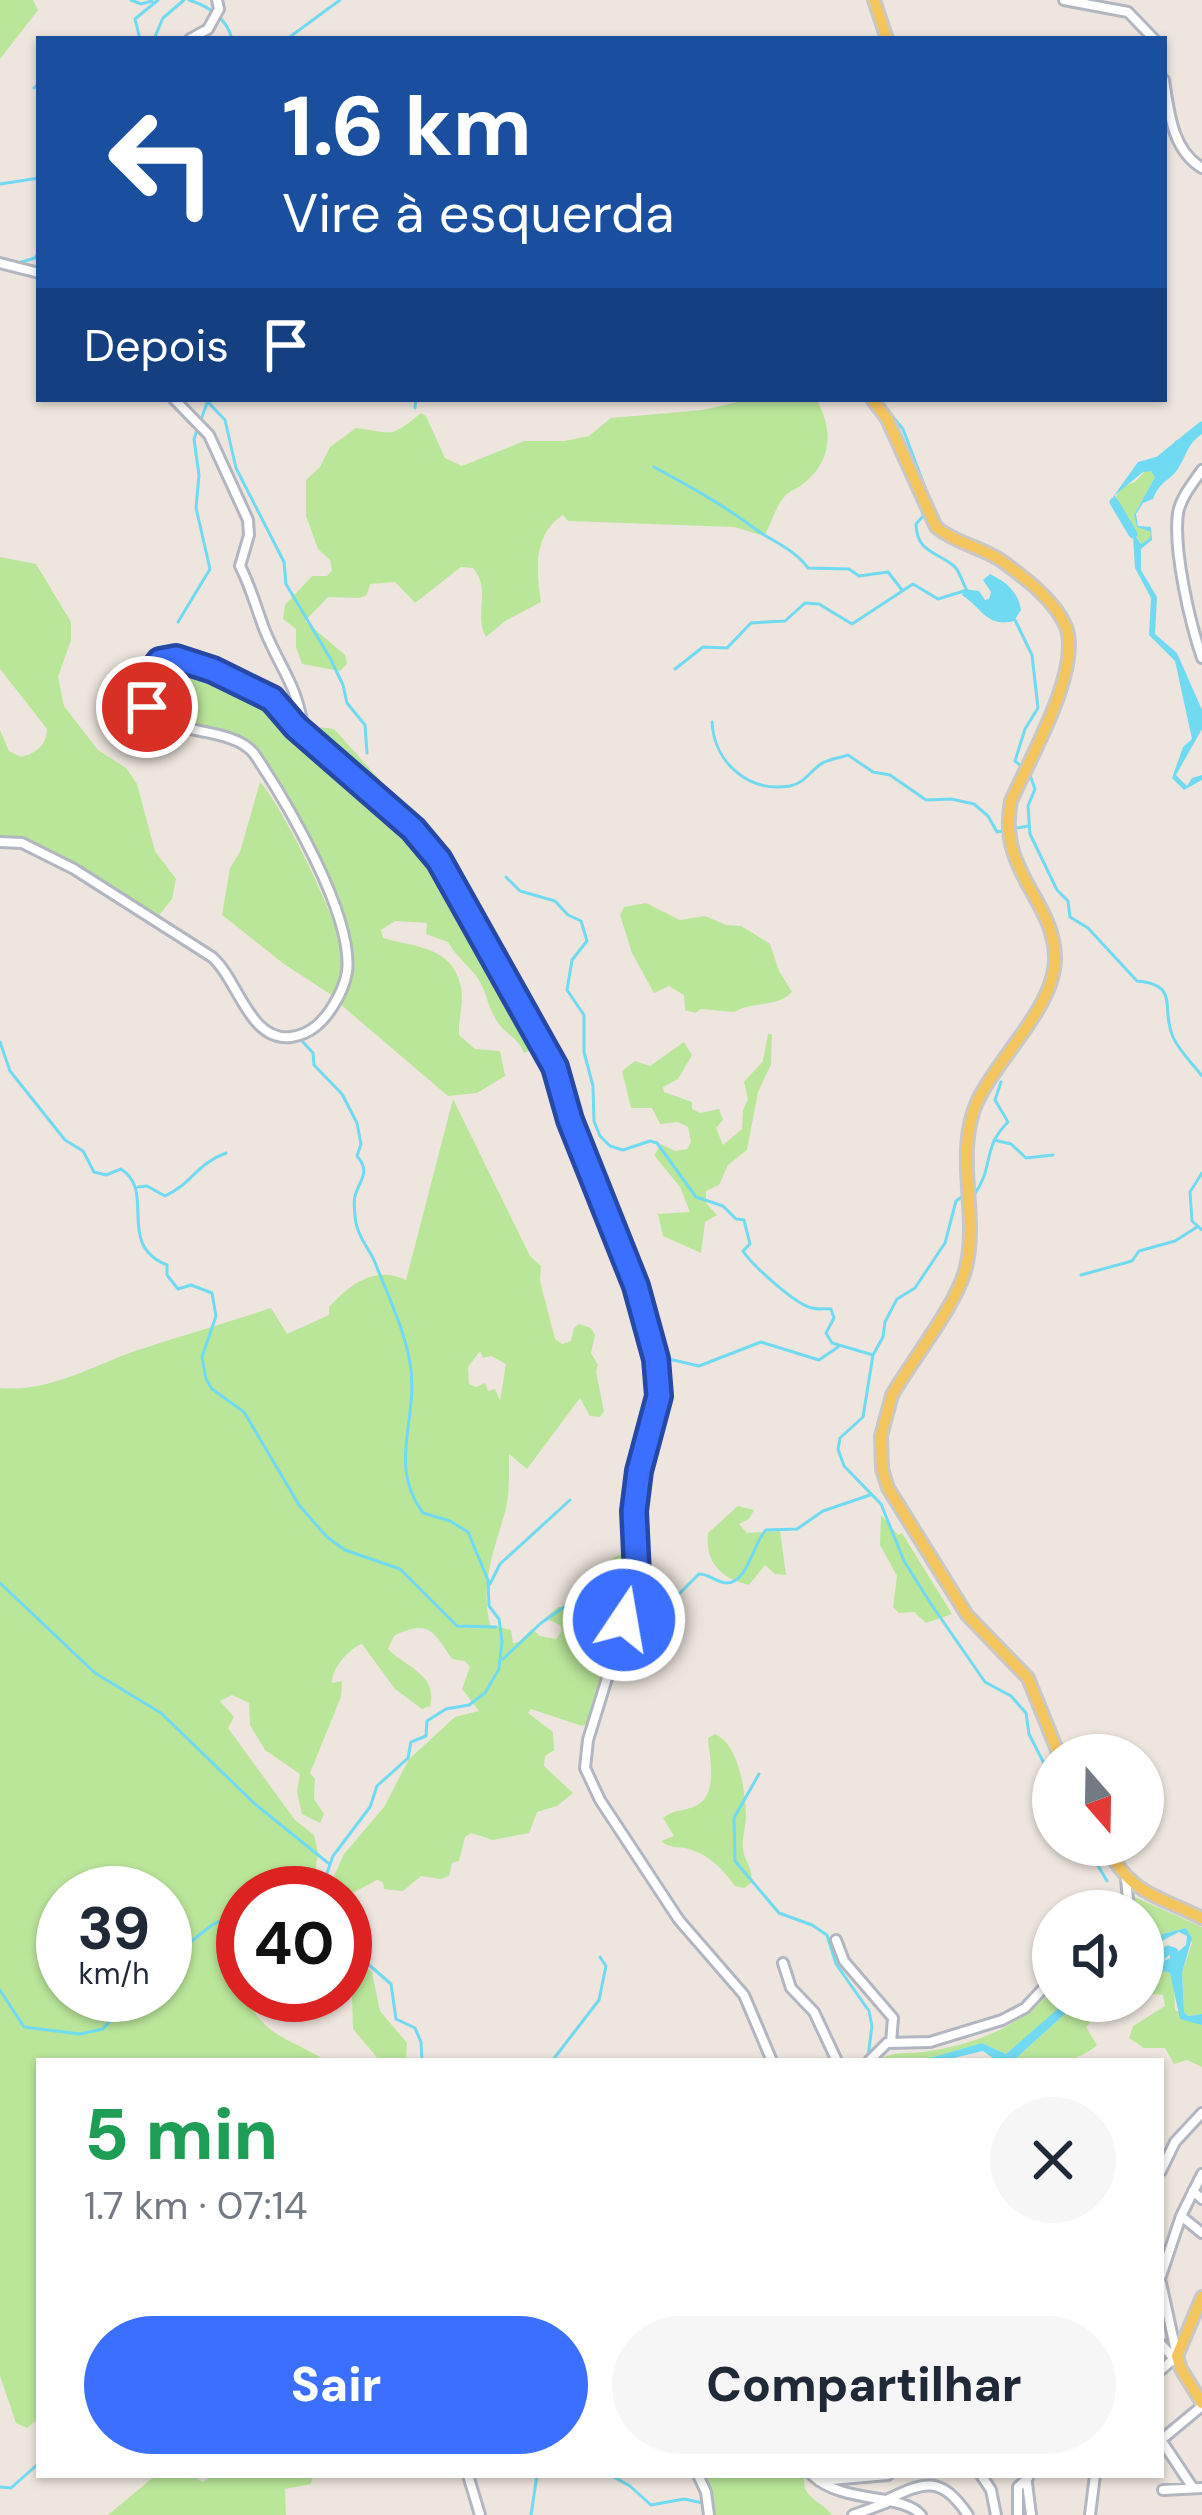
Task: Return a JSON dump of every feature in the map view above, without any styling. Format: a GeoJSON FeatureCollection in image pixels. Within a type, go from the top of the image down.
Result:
{"type":"FeatureCollection","features":[{"type":"Feature","properties":{"kind":"main road"},"geometry":{"type":"LineString","coordinates":[[874,0],[886,36]]}},
{"type":"Feature","properties":{"kind":"main road"},"geometry":{"type":"LineString","coordinates":[[874,402],[892,430],[936,527],[1016,572],[1049,601],[1070,640],[1067,671],[1010,801],[1008,824],[1015,864],[1051,933],[1054,970],[1042,1001],[982,1091],[971,1116],[966,1270],[892,1395],[884,1415],[880,1451],[896,1504],[967,1615],[1028,1678],[1051,1734]]}},
{"type":"Feature","properties":{"kind":"main road"},"geometry":{"type":"LineString","coordinates":[[1119,1866],[1126,1878],[1155,1899],[1202,1918]]}},
{"type":"Feature","properties":{"kind":"main road"},"geometry":{"type":"LineString","coordinates":[[1202,2297],[1176,2359],[1202,2404]]}},
{"type":"Feature","properties":{"kind":"street"},"geometry":{"type":"LineString","coordinates":[[1064,0],[1128,12],[1151,36]]}},
{"type":"Feature","properties":{"kind":"street"},"geometry":{"type":"LineString","coordinates":[[195,36],[208,28],[217,9]]}},
{"type":"Feature","properties":{"kind":"street"},"geometry":{"type":"LineString","coordinates":[[1167,94],[1177,139],[1202,168]]}},
{"type":"Feature","properties":{"kind":"street"},"geometry":{"type":"LineString","coordinates":[[0,263],[36,272]]}},
{"type":"Feature","properties":{"kind":"street"},"geometry":{"type":"LineString","coordinates":[[177,402],[206,430],[248,520],[240,566],[267,636],[297,692],[304,734]]}},
{"type":"Feature","properties":{"kind":"street"},"geometry":{"type":"LineString","coordinates":[[1202,470],[1181,502],[1178,520],[1191,626],[1202,658]]}},
{"type":"Feature","properties":{"kind":"street"},"geometry":{"type":"LineString","coordinates":[[0,842],[22,843],[74,868],[218,962],[265,1030],[282,1037],[303,1034],[319,1025],[347,971],[330,892],[252,750],[209,731],[159,721],[147,707],[146,687],[160,661],[184,658],[267,695],[304,734],[413,829],[452,881],[555,1067],[570,1120],[636,1286],[656,1359],[659,1396],[638,1485],[635,1586],[585,1768],[600,1800],[679,1920],[744,1995],[771,2058]]}},
{"type":"Feature","properties":{"kind":"street"},"geometry":{"type":"LineString","coordinates":[[1126,1878],[1127,1890]]}},
{"type":"Feature","properties":{"kind":"street"},"geometry":{"type":"LineString","coordinates":[[836,1940],[844,1961],[893,2018],[891,2043]]}},
{"type":"Feature","properties":{"kind":"street"},"geometry":{"type":"LineString","coordinates":[[783,1963],[791,1988],[814,2012],[836,2058]]}},
{"type":"Feature","properties":{"kind":"street"},"geometry":{"type":"LineString","coordinates":[[871,2058],[880,2046],[930,2042],[1001,2020],[1032,2000]]}},
{"type":"Feature","properties":{"kind":"street"},"geometry":{"type":"LineString","coordinates":[[1164,2165],[1175,2142],[1202,2113]]}},
{"type":"Feature","properties":{"kind":"street"},"geometry":{"type":"LineString","coordinates":[[1164,2270],[1181,2216],[1202,2174]]}},
{"type":"Feature","properties":{"kind":"street"},"geometry":{"type":"LineString","coordinates":[[1193,2192],[1202,2200]]}},
{"type":"Feature","properties":{"kind":"street"},"geometry":{"type":"LineString","coordinates":[[1181,2216],[1202,2233]]}},
{"type":"Feature","properties":{"kind":"street"},"geometry":{"type":"LineString","coordinates":[[1164,2295],[1176,2359]]}},
{"type":"Feature","properties":{"kind":"street"},"geometry":{"type":"LineString","coordinates":[[1164,2347],[1176,2359]]}},
{"type":"Feature","properties":{"kind":"street"},"geometry":{"type":"LineString","coordinates":[[1164,2368],[1176,2359]]}},
{"type":"Feature","properties":{"kind":"street"},"geometry":{"type":"LineString","coordinates":[[1164,2437],[1202,2404]]}},
{"type":"Feature","properties":{"kind":"street"},"geometry":{"type":"LineString","coordinates":[[1164,2444],[1197,2488]]}},
{"type":"Feature","properties":{"kind":"street"},"geometry":{"type":"LineString","coordinates":[[469,2478],[480,2515]]}},
{"type":"Feature","properties":{"kind":"street"},"geometry":{"type":"LineString","coordinates":[[699,2478],[709,2515]]}},
{"type":"Feature","properties":{"kind":"street"},"geometry":{"type":"LineString","coordinates":[[817,2478],[852,2496],[914,2507],[921,2515]]}},
{"type":"Feature","properties":{"kind":"street"},"geometry":{"type":"LineString","coordinates":[[983,2478],[996,2515]]}},
{"type":"Feature","properties":{"kind":"street"},"geometry":{"type":"LineString","coordinates":[[1018,2515],[1018,2487],[1025,2478]]}},
{"type":"Feature","properties":{"kind":"street"},"geometry":{"type":"LineString","coordinates":[[1027,2478],[1030,2515]]}},
{"type":"Feature","properties":{"kind":"street"},"geometry":{"type":"LineString","coordinates":[[1090,2515],[1095,2478]]}},
{"type":"Feature","properties":{"kind":"street"},"geometry":{"type":"LineString","coordinates":[[853,2515],[927,2483],[948,2489],[968,2515]]}},
{"type":"Feature","properties":{"kind":"street"},"geometry":{"type":"LineString","coordinates":[[1163,2489],[1197,2488]]}},
{"type":"Feature","properties":{"kind":"green space"},"geometry":{"type":"Polygon","coordinates":[[[0,0],[33,0],[38,10],[0,59],[0,0]]]}},
{"type":"Feature","properties":{"kind":"green space"},"geometry":{"type":"Polygon","coordinates":[[[738,402],[818,402],[822,410],[827,444],[820,466],[783,498],[764,536],[734,527],[568,521],[563,515],[542,543],[538,566],[541,602],[486,637],[481,585],[473,568],[461,567],[415,603],[395,582],[370,584],[367,595],[359,598],[328,597],[305,621],[345,655],[347,664],[340,671],[302,664],[296,629],[283,619],[285,605],[312,576],[327,576],[332,570],[306,516],[306,480],[320,467],[330,447],[356,428],[391,432],[421,413],[445,458],[462,466],[524,441],[589,436],[611,418],[738,402]]]}},
{"type":"Feature","properties":{"kind":"green space"},"geometry":{"type":"Polygon","coordinates":[[[1151,470],[1155,477],[1134,515],[1137,527],[1151,532],[1141,544],[1115,499],[1120,488],[1151,470]]]}},
{"type":"Feature","properties":{"kind":"green space"},"geometry":{"type":"Polygon","coordinates":[[[0,557],[36,564],[71,622],[71,640],[58,677],[64,706],[98,750],[126,768],[137,784],[155,851],[176,879],[172,899],[157,918],[62,863],[0,844],[0,730],[9,751],[21,757],[39,748],[47,729],[0,669],[0,557]]]}},
{"type":"Feature","properties":{"kind":"green space"},"geometry":{"type":"Polygon","coordinates":[[[174,663],[268,702],[314,753],[424,852],[508,990],[533,1049],[524,1053],[502,1028],[476,976],[448,942],[426,934],[427,923],[395,921],[381,930],[383,938],[431,951],[450,963],[461,987],[459,1035],[475,1049],[500,1051],[505,1076],[477,1093],[448,1096],[340,1004],[347,949],[294,812],[256,751],[158,718],[150,706],[150,688],[159,672],[174,663]]]}},
{"type":"Feature","properties":{"kind":"green space"},"geometry":{"type":"Polygon","coordinates":[[[301,725],[334,729],[380,780],[378,799],[301,725]]]}},
{"type":"Feature","properties":{"kind":"green space"},"geometry":{"type":"Polygon","coordinates":[[[260,782],[295,837],[338,936],[343,963],[336,998],[222,915],[230,868],[240,852],[260,782]]]}},
{"type":"Feature","properties":{"kind":"green space"},"geometry":{"type":"Polygon","coordinates":[[[646,903],[680,920],[705,916],[756,935],[770,944],[792,992],[734,1012],[701,1009],[695,1013],[685,1010],[684,995],[669,986],[654,993],[632,953],[620,915],[624,907],[646,903]]]}},
{"type":"Feature","properties":{"kind":"green space"},"geometry":{"type":"Polygon","coordinates":[[[768,1034],[772,1034],[771,1064],[758,1092],[747,1150],[728,1165],[719,1185],[706,1191],[706,1203],[717,1215],[705,1222],[701,1253],[663,1236],[658,1214],[690,1212],[680,1187],[654,1155],[661,1144],[675,1151],[687,1149],[691,1142],[688,1127],[678,1122],[660,1124],[652,1108],[631,1108],[622,1071],[635,1061],[650,1066],[684,1042],[692,1055],[678,1079],[663,1087],[664,1092],[692,1102],[692,1109],[700,1113],[719,1109],[723,1120],[716,1128],[723,1145],[742,1129],[748,1099],[744,1082],[763,1061],[768,1034]]]}},
{"type":"Feature","properties":{"kind":"green space"},"geometry":{"type":"Polygon","coordinates":[[[453,1099],[530,1256],[541,1266],[540,1281],[555,1339],[562,1344],[571,1341],[579,1324],[595,1335],[591,1353],[598,1365],[604,1411],[600,1417],[590,1416],[580,1398],[527,1469],[509,1454],[507,1505],[487,1595],[490,1625],[511,1630],[513,1643],[532,1629],[556,1639],[560,1625],[545,1618],[578,1600],[606,1564],[632,1551],[633,1591],[590,1724],[582,1726],[531,1709],[528,1713],[553,1732],[554,1750],[545,1756],[544,1766],[573,1793],[557,1806],[537,1812],[529,1833],[493,1840],[471,1833],[465,1837],[449,1876],[421,1876],[403,1891],[384,1889],[383,1882],[372,1883],[372,1866],[338,1866],[384,1807],[409,1759],[455,1717],[479,1711],[462,1689],[470,1667],[465,1661],[452,1659],[430,1631],[416,1628],[394,1636],[388,1649],[429,1687],[430,1706],[422,1709],[395,1689],[362,1644],[347,1655],[332,1678],[332,1683],[342,1681],[341,1697],[310,1773],[315,1779],[314,1799],[324,1814],[320,1823],[302,1814],[297,1792],[300,1774],[265,1750],[250,1725],[249,1703],[232,1695],[220,1701],[234,1717],[228,1728],[295,1820],[314,1835],[318,1853],[316,1866],[216,1866],[216,2022],[262,2022],[320,2058],[36,2058],[36,2420],[27,2428],[16,2423],[0,2376],[0,1388],[53,1382],[271,1308],[287,1334],[329,1315],[329,1307],[354,1284],[384,1275],[406,1280],[453,1099]],[[480,1351],[468,1367],[469,1384],[485,1383],[488,1391],[495,1389],[500,1401],[506,1364],[491,1356],[483,1358],[480,1351]]]}},
{"type":"Feature","properties":{"kind":"green space"},"geometry":{"type":"Polygon","coordinates":[[[738,1506],[754,1510],[739,1524],[747,1533],[780,1531],[786,1575],[775,1574],[765,1565],[749,1585],[730,1578],[712,1561],[708,1533],[738,1506]]]}},
{"type":"Feature","properties":{"kind":"green space"},"geometry":{"type":"Polygon","coordinates":[[[881,1515],[898,1535],[902,1533],[952,1614],[926,1623],[914,1612],[899,1613],[893,1607],[897,1576],[880,1545],[881,1515]]]}},
{"type":"Feature","properties":{"kind":"green space"},"geometry":{"type":"Polygon","coordinates":[[[715,1734],[736,1759],[743,1784],[743,1848],[752,1878],[744,1888],[735,1886],[703,1855],[661,1841],[674,1836],[663,1818],[706,1797],[711,1779],[708,1738],[715,1734]]]}},
{"type":"Feature","properties":{"kind":"green space"},"geometry":{"type":"Polygon","coordinates":[[[1164,1910],[1202,1927],[1202,2014],[1188,2016],[1182,1973],[1192,1943],[1186,1928],[1164,1934],[1164,1910]]]}},
{"type":"Feature","properties":{"kind":"green space"},"geometry":{"type":"Polygon","coordinates":[[[1164,1971],[1174,1982],[1175,2010],[1202,2025],[1202,2067],[1187,2060],[1174,2064],[1165,2048],[1144,2048],[1129,2038],[1139,2022],[1164,2022],[1164,1971]]]}},
{"type":"Feature","properties":{"kind":"green space"},"geometry":{"type":"Polygon","coordinates":[[[372,1972],[380,2011],[407,2043],[406,2058],[377,2058],[353,2029],[353,2022],[372,2022],[372,1972]]]}},
{"type":"Feature","properties":{"kind":"green space"},"geometry":{"type":"Polygon","coordinates":[[[1032,2009],[1032,2022],[1045,2022],[1006,2054],[982,2043],[930,2058],[883,2058],[960,2045],[1032,2009]]]}},
{"type":"Feature","properties":{"kind":"green space"},"geometry":{"type":"Polygon","coordinates":[[[1056,2022],[1091,2022],[1086,2027],[1097,2045],[1075,2058],[1016,2058],[1056,2022]]]}},
{"type":"Feature","properties":{"kind":"green space"},"geometry":{"type":"Polygon","coordinates":[[[152,2478],[202,2482],[209,2478],[312,2478],[311,2484],[285,2489],[286,2515],[108,2515],[152,2478]]]}},
{"type":"Feature","properties":{"kind":"green space"},"geometry":{"type":"Polygon","coordinates":[[[706,2478],[805,2478],[808,2493],[832,2515],[716,2515],[706,2478]]]}},
{"type":"Feature","properties":{"kind":"water"},"geometry":{"type":"Polygon","coordinates":[[[1202,422],[1202,434],[1176,472],[1136,514],[1138,526],[1151,527],[1152,540],[1141,549],[1141,570],[1157,597],[1155,634],[1177,653],[1202,710],[1202,729],[1176,775],[1187,786],[1192,778],[1202,775],[1202,780],[1184,790],[1172,778],[1183,747],[1192,739],[1175,661],[1149,635],[1151,598],[1135,568],[1133,535],[1116,512],[1113,497],[1138,462],[1177,451],[1175,441],[1192,434],[1202,422]],[[1151,471],[1143,472],[1115,495],[1120,513],[1141,544],[1151,532],[1137,527],[1134,515],[1155,477],[1151,471]]]}},
{"type":"Feature","properties":{"kind":"water"},"geometry":{"type":"Polygon","coordinates":[[[990,574],[1017,597],[1021,610],[1014,621],[991,619],[962,595],[964,589],[979,591],[989,599],[991,592],[983,580],[990,574]]]}},
{"type":"Feature","properties":{"kind":"water"},"geometry":{"type":"Polygon","coordinates":[[[1186,1928],[1192,1938],[1182,1973],[1184,2012],[1202,2014],[1202,2025],[1180,2019],[1170,1973],[1164,1971],[1164,1961],[1186,1945],[1187,1936],[1179,1932],[1164,1940],[1164,1934],[1186,1928]]]}},
{"type":"Feature","properties":{"kind":"water"},"geometry":{"type":"Polygon","coordinates":[[[1043,2022],[1056,2022],[1016,2058],[993,2058],[983,2051],[930,2058],[982,2043],[1006,2054],[1043,2022]]]}},
{"type":"Feature","properties":{"kind":"waterway"},"geometry":{"type":"LineString","coordinates":[[131,0],[152,1]]}},
{"type":"Feature","properties":{"kind":"waterway"},"geometry":{"type":"LineString","coordinates":[[139,36],[135,19],[158,0]]}},
{"type":"Feature","properties":{"kind":"waterway"},"geometry":{"type":"LineString","coordinates":[[155,36],[163,18],[184,0]]}},
{"type":"Feature","properties":{"kind":"waterway"},"geometry":{"type":"LineString","coordinates":[[189,0],[216,14],[231,36]]}},
{"type":"Feature","properties":{"kind":"waterway"},"geometry":{"type":"LineString","coordinates":[[291,36],[340,0]]}},
{"type":"Feature","properties":{"kind":"waterway"},"geometry":{"type":"LineString","coordinates":[[0,184],[36,178]]}},
{"type":"Feature","properties":{"kind":"waterway"},"geometry":{"type":"LineString","coordinates":[[15,264],[36,256]]}},
{"type":"Feature","properties":{"kind":"waterway"},"geometry":{"type":"LineString","coordinates":[[208,402],[225,420],[236,468],[284,562],[286,584],[330,658],[347,703],[365,725],[367,753]]}},
{"type":"Feature","properties":{"kind":"waterway"},"geometry":{"type":"LineString","coordinates":[[415,408],[416,402]]}},
{"type":"Feature","properties":{"kind":"waterway"},"geometry":{"type":"LineString","coordinates":[[178,622],[210,569],[196,508],[199,475],[194,439],[207,403]]}},
{"type":"Feature","properties":{"kind":"waterway"},"geometry":{"type":"LineString","coordinates":[[886,409],[903,429],[930,501]]}},
{"type":"Feature","properties":{"kind":"waterway"},"geometry":{"type":"LineString","coordinates":[[1161,459],[1202,426]]}},
{"type":"Feature","properties":{"kind":"waterway"},"geometry":{"type":"LineString","coordinates":[[654,467],[730,511],[808,568],[849,569],[859,576],[888,572],[902,590]]}},
{"type":"Feature","properties":{"kind":"waterway"},"geometry":{"type":"LineString","coordinates":[[1114,502],[1133,534]]}},
{"type":"Feature","properties":{"kind":"waterway"},"geometry":{"type":"LineString","coordinates":[[924,515],[916,524],[920,541],[954,566],[968,592]]}},
{"type":"Feature","properties":{"kind":"waterway"},"geometry":{"type":"LineString","coordinates":[[675,669],[703,647],[727,648],[751,623],[785,621],[805,603],[819,604],[852,624],[913,584],[938,599],[964,591]]}},
{"type":"Feature","properties":{"kind":"waterway"},"geometry":{"type":"LineString","coordinates":[[1015,620],[1032,655],[1038,708],[1015,761],[1024,768]]}},
{"type":"Feature","properties":{"kind":"waterway"},"geometry":{"type":"LineString","coordinates":[[712,722],[726,762],[760,785],[790,786],[824,762],[848,755],[873,772],[890,775],[926,800],[974,804],[997,832],[1028,826]]}},
{"type":"Feature","properties":{"kind":"waterway"},"geometry":{"type":"LineString","coordinates":[[1030,775],[1035,789],[1028,806],[1030,834],[1057,890],[1068,901],[1070,917],[1088,928],[1137,981],[1151,983],[1164,993],[1173,1037],[1202,1076]]}},
{"type":"Feature","properties":{"kind":"waterway"},"geometry":{"type":"LineString","coordinates":[[506,877],[520,891],[555,901],[581,921],[587,941],[572,960],[567,990],[584,1015],[584,1052],[600,1136],[623,1150],[657,1143],[696,1197],[744,1220],[750,1244],[743,1251],[765,1274],[805,1305],[831,1309],[834,1318],[826,1333],[832,1343],[873,1355]]}},
{"type":"Feature","properties":{"kind":"waterway"},"geometry":{"type":"LineString","coordinates":[[302,1041],[313,1053],[314,1065],[342,1094],[357,1123],[361,1144],[357,1156],[364,1171],[354,1199],[356,1223],[397,1317],[411,1370],[407,1478],[423,1513],[468,1532],[488,1580],[489,1606],[499,1619],[502,1641],[499,1669],[485,1693],[469,1705],[446,1709],[427,1721],[426,1736],[411,1742],[408,1758],[377,1786],[370,1807],[329,1866]]}},
{"type":"Feature","properties":{"kind":"waterway"},"geometry":{"type":"LineString","coordinates":[[0,1042],[10,1071],[65,1140],[83,1151],[94,1172],[106,1175],[121,1169],[131,1179],[143,1244],[167,1265],[167,1275],[178,1289],[191,1285],[212,1293],[216,1316],[202,1357],[206,1379],[212,1389],[244,1412],[299,1505],[345,1550],[400,1569],[457,1626],[496,1627]]}},
{"type":"Feature","properties":{"kind":"waterway"},"geometry":{"type":"LineString","coordinates":[[974,1195],[994,1141],[1008,1122],[995,1100],[1001,1082]]}},
{"type":"Feature","properties":{"kind":"waterway"},"geometry":{"type":"LineString","coordinates":[[994,1140],[1011,1144],[1026,1158],[1053,1155]]}},
{"type":"Feature","properties":{"kind":"waterway"},"geometry":{"type":"LineString","coordinates":[[138,1187],[147,1186],[165,1196],[226,1153]]}},
{"type":"Feature","properties":{"kind":"waterway"},"geometry":{"type":"LineString","coordinates":[[1202,1173],[1190,1192],[1192,1221],[1202,1230]]}},
{"type":"Feature","properties":{"kind":"waterway"},"geometry":{"type":"LineString","coordinates":[[963,1196],[956,1201],[945,1243],[915,1288],[897,1299],[885,1322],[873,1355],[863,1417],[840,1438],[838,1449],[844,1466],[881,1504],[904,1561],[985,1682],[1011,1696],[1026,1713],[1032,1740]]}},
{"type":"Feature","properties":{"kind":"waterway"},"geometry":{"type":"LineString","coordinates":[[1081,1275],[1132,1261],[1139,1251],[1175,1241],[1197,1227]]}},
{"type":"Feature","properties":{"kind":"waterway"},"geometry":{"type":"LineString","coordinates":[[660,1357],[699,1366],[761,1342],[819,1360],[838,1347]]}},
{"type":"Feature","properties":{"kind":"waterway"},"geometry":{"type":"LineString","coordinates":[[662,1642],[659,1614],[699,1574],[734,1582],[766,1530],[797,1529],[823,1511],[870,1495]]}},
{"type":"Feature","properties":{"kind":"waterway"},"geometry":{"type":"LineString","coordinates":[[490,1584],[500,1564],[570,1500]]}},
{"type":"Feature","properties":{"kind":"waterway"},"geometry":{"type":"LineString","coordinates":[[503,1659],[541,1623],[590,1589],[620,1577]]}},
{"type":"Feature","properties":{"kind":"waterway"},"geometry":{"type":"LineString","coordinates":[[0,1583],[95,1673],[161,1713],[255,1804],[328,1863]]}},
{"type":"Feature","properties":{"kind":"waterway"},"geometry":{"type":"LineString","coordinates":[[759,1774],[734,1818],[735,1861],[779,1913],[827,1935],[836,1964],[869,2011],[868,2057]]}},
{"type":"Feature","properties":{"kind":"waterway"},"geometry":{"type":"LineString","coordinates":[[1098,1866],[1107,1881]]}},
{"type":"Feature","properties":{"kind":"waterway"},"geometry":{"type":"LineString","coordinates":[[192,1941],[216,1923]]}},
{"type":"Feature","properties":{"kind":"waterway"},"geometry":{"type":"LineString","coordinates":[[1164,1954],[1174,1952],[1176,1966]]}},
{"type":"Feature","properties":{"kind":"waterway"},"geometry":{"type":"LineString","coordinates":[[554,2058],[599,2000],[606,1966],[600,1957]]}},
{"type":"Feature","properties":{"kind":"waterway"},"geometry":{"type":"LineString","coordinates":[[372,1967],[391,1984],[396,2019],[415,2028],[422,2058]]}},
{"type":"Feature","properties":{"kind":"waterway"},"geometry":{"type":"LineString","coordinates":[[0,1990],[24,2027],[80,2034],[103,2029],[109,2022]]}},
{"type":"Feature","properties":{"kind":"waterway"},"geometry":{"type":"LineString","coordinates":[[0,2487],[11,2488],[36,2466]]}},
{"type":"Feature","properties":{"kind":"waterway"},"geometry":{"type":"LineString","coordinates":[[531,2515],[537,2478]]}},
{"type":"Feature","properties":{"kind":"waterway"},"geometry":{"type":"LineString","coordinates":[[615,2478],[651,2505],[684,2499],[703,2503]]}},
{"type":"Feature","properties":{"kind":"route"},"geometry":{"type":"LineString","coordinates":[[147,707],[144,699],[150,674],[168,658],[184,658],[272,699],[296,727],[413,829],[439,860],[555,1067],[570,1120],[636,1286],[656,1359],[659,1396],[639,1471],[634,1511],[637,1575],[624,1620]]}}]}
